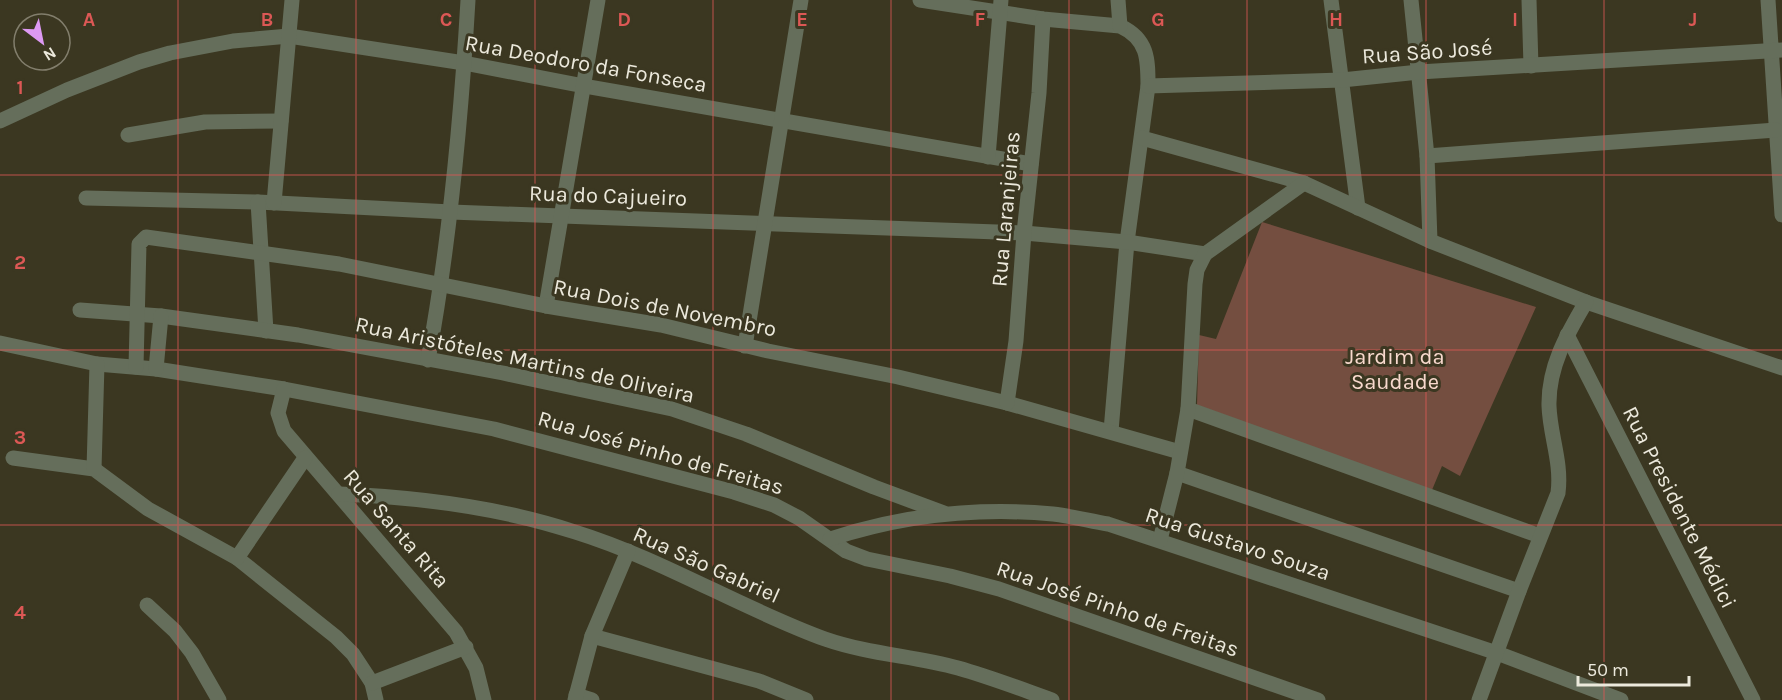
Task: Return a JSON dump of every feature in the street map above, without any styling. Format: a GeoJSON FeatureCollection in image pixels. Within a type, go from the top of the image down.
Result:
{"type":"FeatureCollection","features":[{"type":"Feature","properties":{"kind":"street"},"geometry":{"type":"LineString","coordinates":[[266,331],[261,252],[266,203],[281,121],[292,0]]}},
{"type":"Feature","properties":{"kind":"street"},"geometry":{"type":"LineString","coordinates":[[428,360],[442,284],[451,212],[468,0]]}},
{"type":"Feature","properties":{"kind":"street"},"geometry":{"type":"LineString","coordinates":[[546,306],[598,0]]}},
{"type":"Feature","properties":{"kind":"street"},"geometry":{"type":"LineString","coordinates":[[745,346],[801,0]]}},
{"type":"Feature","properties":{"kind":"street"},"geometry":{"type":"LineString","coordinates":[[920,0],[1000,6],[1043,19],[1120,26],[1131,31],[1143,47],[1148,61],[1148,86],[1127,242],[1111,432]]}},
{"type":"Feature","properties":{"kind":"street"},"geometry":{"type":"LineString","coordinates":[[1118,0],[1120,26]]}},
{"type":"Feature","properties":{"kind":"street"},"geometry":{"type":"LineString","coordinates":[[1331,0],[1358,208]]}},
{"type":"Feature","properties":{"kind":"street"},"geometry":{"type":"LineString","coordinates":[[1411,0],[1427,156],[1430,241]]}},
{"type":"Feature","properties":{"kind":"street"},"geometry":{"type":"LineString","coordinates":[[1529,0],[1531,66]]}},
{"type":"Feature","properties":{"kind":"street"},"geometry":{"type":"LineString","coordinates":[[1768,0],[1776,50],[1776,130],[1782,215]]}},
{"type":"Feature","properties":{"kind":"street"},"geometry":{"type":"LineString","coordinates":[[988,157],[1000,6]]}},
{"type":"Feature","properties":{"kind":"street","name":"Rua Laranjeiras"},"geometry":{"type":"LineString","coordinates":[[1007,403],[1016,341],[1024,233],[1039,93],[1043,19]]}},
{"type":"Feature","properties":{"kind":"street","name":"Rua Deodoro da Fonseca"},"geometry":{"type":"LineString","coordinates":[[0,121],[139,62],[170,53],[233,41],[289,36],[464,63],[1031,164]]}},
{"type":"Feature","properties":{"kind":"street","name":"Rua São José"},"geometry":{"type":"LineString","coordinates":[[1148,86],[1342,80],[1419,72],[1776,50]]}},
{"type":"Feature","properties":{"kind":"street"},"geometry":{"type":"LineString","coordinates":[[128,135],[205,122],[281,121]]}},
{"type":"Feature","properties":{"kind":"street"},"geometry":{"type":"LineString","coordinates":[[1427,156],[1776,130]]}},
{"type":"Feature","properties":{"kind":"street"},"geometry":{"type":"LineString","coordinates":[[1142,138],[1304,183],[1430,241],[1586,302],[1782,368]]}},
{"type":"Feature","properties":{"kind":"street"},"geometry":{"type":"LineString","coordinates":[[1160,540],[1177,473],[1188,409],[1197,270],[1206,254],[1304,183]]}},
{"type":"Feature","properties":{"kind":"street","name":"Rua do Cajueiro"},"geometry":{"type":"LineString","coordinates":[[86,198],[1024,233],[1127,242],[1206,254]]}},
{"type":"Feature","properties":{"kind":"street","name":"Rua Dois de Novembro"},"geometry":{"type":"LineString","coordinates":[[139,315],[139,244],[146,237],[261,252],[339,264],[546,306],[661,325],[745,346],[898,377],[1007,403],[1180,452]]}},
{"type":"Feature","properties":{"kind":"street"},"geometry":{"type":"LineString","coordinates":[[1479,700],[1558,493],[1558,458],[1549,406],[1551,380],[1556,358],[1586,302]]}},
{"type":"Feature","properties":{"kind":"street","name":"Rua Aristóteles Martins de Oliveira"},"geometry":{"type":"LineString","coordinates":[[80,310],[161,316],[266,331],[503,373],[672,409],[746,434],[944,513]]}},
{"type":"Feature","properties":{"kind":"street"},"geometry":{"type":"LineString","coordinates":[[136,367],[139,315]]}},
{"type":"Feature","properties":{"kind":"street"},"geometry":{"type":"LineString","coordinates":[[156,369],[161,316]]}},
{"type":"Feature","properties":{"kind":"street","name":"Rua Presidente Médici"},"geometry":{"type":"LineString","coordinates":[[1567,335],[1753,700]]}},
{"type":"Feature","properties":{"kind":"street","name":"Rua José Pinho de Freitas"},"geometry":{"type":"LineString","coordinates":[[0,343],[97,364],[156,369],[284,389],[494,429],[734,492],[774,505],[800,518],[846,551],[867,559],[950,576],[999,589],[1318,700]]}},
{"type":"Feature","properties":{"kind":"street"},"geometry":{"type":"LineString","coordinates":[[94,469],[97,364]]}},
{"type":"Feature","properties":{"kind":"street","name":"Rua Santa Rita"},"geometry":{"type":"LineString","coordinates":[[284,389],[278,413],[278,420],[284,431],[446,619],[466,646],[476,668],[484,700]]}},
{"type":"Feature","properties":{"kind":"street"},"geometry":{"type":"LineString","coordinates":[[1188,409],[1540,536]]}},
{"type":"Feature","properties":{"kind":"street"},"geometry":{"type":"LineString","coordinates":[[13,458],[94,469],[148,509],[237,558],[336,637],[353,654],[372,683],[376,700]]}},
{"type":"Feature","properties":{"kind":"street"},"geometry":{"type":"LineString","coordinates":[[237,558],[305,458]]}},
{"type":"Feature","properties":{"kind":"street"},"geometry":{"type":"LineString","coordinates":[[1177,473],[1519,591]]}},
{"type":"Feature","properties":{"kind":"street","name":"Rua São Gabriel"},"geometry":{"type":"LineString","coordinates":[[339,494],[400,498],[513,515],[576,532],[628,551],[752,609],[830,640],[870,652],[957,668],[1052,700]]}},
{"type":"Feature","properties":{"kind":"street","name":"Rua Gustavo Souza"},"geometry":{"type":"LineString","coordinates":[[830,539],[891,522],[944,513],[1005,511],[1055,515],[1108,524],[1497,652],[1621,700]]}},
{"type":"Feature","properties":{"kind":"street"},"geometry":{"type":"LineString","coordinates":[[592,700],[575,698],[592,636],[628,551]]}},
{"type":"Feature","properties":{"kind":"street"},"geometry":{"type":"LineString","coordinates":[[147,606],[175,631],[192,653],[219,700]]}},
{"type":"Feature","properties":{"kind":"street"},"geometry":{"type":"LineString","coordinates":[[592,636],[759,681],[806,700]]}},
{"type":"Feature","properties":{"kind":"street"},"geometry":{"type":"LineString","coordinates":[[372,683],[466,646]]}},
{"type":"Feature","properties":{"kind":"green space","name":"Jardim da Saudade"},"geometry":{"type":"Polygon","coordinates":[[[1262,222],[1536,307],[1460,476],[1442,466],[1432,490],[1197,405],[1199,335],[1216,339],[1262,222]]]}}]}
